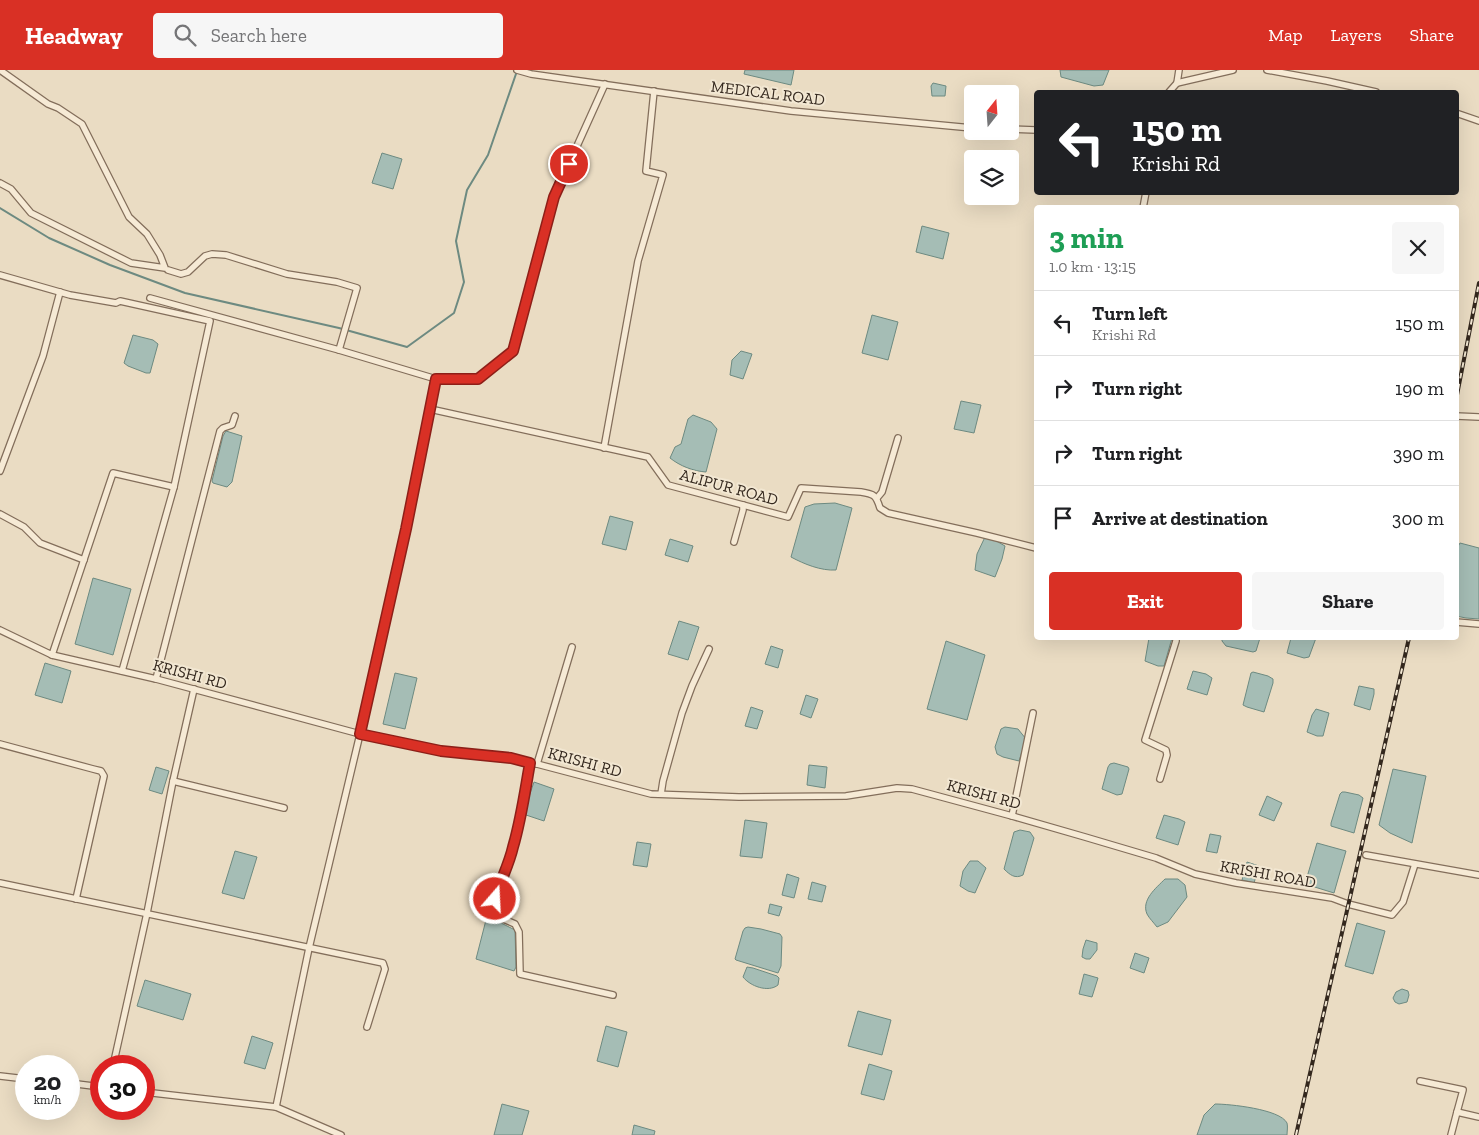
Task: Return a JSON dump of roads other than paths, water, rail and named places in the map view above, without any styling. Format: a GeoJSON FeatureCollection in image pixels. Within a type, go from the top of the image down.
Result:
{"type":"FeatureCollection","features":[{"type":"Feature","properties":{"kind":"street"},"geometry":{"type":"LineString","coordinates":[[0,70],[48,104],[58,108],[82,124],[129,217],[147,234],[160,255],[165,268],[132,264],[31,213],[11,189],[0,183]]}},
{"type":"Feature","properties":{"kind":"street","name":"MEDICAL ROAD"},"geometry":{"type":"LineString","coordinates":[[516,70],[550,77],[791,111],[964,127]]}},
{"type":"Feature","properties":{"kind":"street"},"geometry":{"type":"LineString","coordinates":[[550,77],[552,70]]}},
{"type":"Feature","properties":{"kind":"street"},"geometry":{"type":"LineString","coordinates":[[1171,90],[1177,83],[1179,70]]}},
{"type":"Feature","properties":{"kind":"street"},"geometry":{"type":"LineString","coordinates":[[1177,83],[1233,70]]}},
{"type":"Feature","properties":{"kind":"street"},"geometry":{"type":"LineString","coordinates":[[1267,70],[1367,90]]}},
{"type":"Feature","properties":{"kind":"street"},"geometry":{"type":"LineString","coordinates":[[150,298],[436,379],[478,379],[513,351],[554,197],[605,84]]}},
{"type":"Feature","properties":{"kind":"street"},"geometry":{"type":"LineString","coordinates":[[604,448],[638,261],[663,176],[646,171],[654,91]]}},
{"type":"Feature","properties":{"kind":"street"},"geometry":{"type":"LineString","coordinates":[[1459,114],[1479,121]]}},
{"type":"Feature","properties":{"kind":"street"},"geometry":{"type":"LineString","coordinates":[[1019,129],[1034,130]]}},
{"type":"Feature","properties":{"kind":"street"},"geometry":{"type":"LineString","coordinates":[[168,270],[181,274],[188,272],[205,256],[212,254],[226,255],[286,274],[337,282],[357,288],[339,350]]}},
{"type":"Feature","properties":{"kind":"street"},"geometry":{"type":"LineString","coordinates":[[0,275],[60,292],[116,303],[120,301],[210,321],[174,487],[122,671]]}},
{"type":"Feature","properties":{"kind":"street"},"geometry":{"type":"LineString","coordinates":[[0,471],[43,356],[60,292]]}},
{"type":"Feature","properties":{"kind":"street"},"geometry":{"type":"LineString","coordinates":[[276,1107],[309,948],[406,529],[436,379]]}},
{"type":"Feature","properties":{"kind":"street","name":"ALIPUR ROAD"},"geometry":{"type":"LineString","coordinates":[[430,409],[648,458],[668,485],[788,517],[801,488],[870,493],[877,498],[880,508],[888,513],[1034,547]]}},
{"type":"Feature","properties":{"kind":"street"},"geometry":{"type":"LineString","coordinates":[[156,679],[220,431],[232,425],[235,416]]}},
{"type":"Feature","properties":{"kind":"street"},"geometry":{"type":"LineString","coordinates":[[1459,416],[1479,417]]}},
{"type":"Feature","properties":{"kind":"street"},"geometry":{"type":"LineString","coordinates":[[877,498],[882,492],[898,438]]}},
{"type":"Feature","properties":{"kind":"street"},"geometry":{"type":"LineString","coordinates":[[52,655],[113,473],[174,487]]}},
{"type":"Feature","properties":{"kind":"street"},"geometry":{"type":"LineString","coordinates":[[734,542],[743,510],[742,505]]}},
{"type":"Feature","properties":{"kind":"street"},"geometry":{"type":"LineString","coordinates":[[0,514],[24,527],[40,544],[84,560]]}},
{"type":"Feature","properties":{"kind":"street"},"geometry":{"type":"LineString","coordinates":[[1459,622],[1479,624]]}},
{"type":"Feature","properties":{"kind":"street","name":"KRISHI RD"},"geometry":{"type":"LineString","coordinates":[[0,630],[52,655],[156,679],[360,734],[441,751],[511,758],[651,794],[739,797],[846,796],[897,788],[912,789],[1085,837]]}},
{"type":"Feature","properties":{"kind":"street"},"geometry":{"type":"LineString","coordinates":[[1160,779],[1167,755],[1166,750],[1145,740],[1176,640]]}},
{"type":"Feature","properties":{"kind":"street"},"geometry":{"type":"LineString","coordinates":[[538,764],[572,646]]}},
{"type":"Feature","properties":{"kind":"street"},"geometry":{"type":"LineString","coordinates":[[661,794],[682,713],[709,649]]}},
{"type":"Feature","properties":{"kind":"street"},"geometry":{"type":"LineString","coordinates":[[115,1055],[194,689]]}},
{"type":"Feature","properties":{"kind":"street"},"geometry":{"type":"LineString","coordinates":[[1012,816],[1033,714]]}},
{"type":"Feature","properties":{"kind":"street"},"geometry":{"type":"LineString","coordinates":[[0,744],[101,771],[104,776],[76,898]]}},
{"type":"Feature","properties":{"kind":"street"},"geometry":{"type":"LineString","coordinates":[[530,763],[514,847],[507,869],[499,884],[492,914],[515,924],[519,932],[520,974],[613,995]]}},
{"type":"Feature","properties":{"kind":"street"},"geometry":{"type":"LineString","coordinates":[[173,781],[284,808]]}},
{"type":"Feature","properties":{"kind":"street","name":"KRISHI ROAD"},"geometry":{"type":"LineString","coordinates":[[1085,837],[1156,858],[1195,874],[1236,883],[1332,898],[1392,915],[1403,902],[1415,864]]}},
{"type":"Feature","properties":{"kind":"street"},"geometry":{"type":"LineString","coordinates":[[1366,855],[1479,875]]}},
{"type":"Feature","properties":{"kind":"street"},"geometry":{"type":"LineString","coordinates":[[0,884],[76,898],[380,962],[385,965],[385,969],[367,1027]]}},
{"type":"Feature","properties":{"kind":"street"},"geometry":{"type":"LineString","coordinates":[[0,1076],[15,1078]]}},
{"type":"Feature","properties":{"kind":"street"},"geometry":{"type":"LineString","coordinates":[[1420,1081],[1463,1090],[1451,1135]]}},
{"type":"Feature","properties":{"kind":"street"},"geometry":{"type":"LineString","coordinates":[[155,1093],[276,1107],[341,1135]]}},
{"type":"Feature","properties":{"kind":"street"},"geometry":{"type":"LineString","coordinates":[[1457,1112],[1479,1117]]}},
{"type":"Feature","properties":{"kind":"water"},"geometry":{"type":"Polygon","coordinates":[[[745,70],[794,70],[791,85],[744,74],[745,70]]]}},
{"type":"Feature","properties":{"kind":"water"},"geometry":{"type":"Polygon","coordinates":[[[1060,70],[1109,70],[1103,85],[1094,86],[1061,77],[1060,70]]]}},
{"type":"Feature","properties":{"kind":"water"},"geometry":{"type":"Polygon","coordinates":[[[933,83],[946,86],[945,96],[932,96],[931,86],[933,83]]]}},
{"type":"Feature","properties":{"kind":"water"},"geometry":{"type":"Polygon","coordinates":[[[382,153],[402,159],[393,189],[372,183],[382,153]]]}},
{"type":"Feature","properties":{"kind":"water"},"geometry":{"type":"Polygon","coordinates":[[[922,226],[949,233],[943,259],[916,252],[922,226]]]}},
{"type":"Feature","properties":{"kind":"water"},"geometry":{"type":"Polygon","coordinates":[[[872,315],[898,322],[888,360],[862,353],[872,315]]]}},
{"type":"Feature","properties":{"kind":"water"},"geometry":{"type":"Polygon","coordinates":[[[133,335],[153,340],[158,344],[150,373],[124,363],[133,335]]]}},
{"type":"Feature","properties":{"kind":"water"},"geometry":{"type":"Polygon","coordinates":[[[741,351],[752,354],[743,379],[730,375],[732,360],[741,351]]]}},
{"type":"Feature","properties":{"kind":"water"},"geometry":{"type":"Polygon","coordinates":[[[961,401],[981,405],[974,433],[954,429],[961,401]]]}},
{"type":"Feature","properties":{"kind":"water"},"geometry":{"type":"Polygon","coordinates":[[[693,415],[711,422],[717,429],[706,472],[687,468],[670,458],[675,447],[681,444],[688,419],[693,415]]]}},
{"type":"Feature","properties":{"kind":"water"},"geometry":{"type":"Polygon","coordinates":[[[226,431],[242,436],[232,482],[227,487],[212,481],[223,436],[226,431]]]}},
{"type":"Feature","properties":{"kind":"water"},"geometry":{"type":"Polygon","coordinates":[[[835,503],[852,508],[836,570],[813,566],[791,557],[805,507],[814,504],[835,503]]]}},
{"type":"Feature","properties":{"kind":"water"},"geometry":{"type":"Polygon","coordinates":[[[610,516],[633,522],[626,550],[602,544],[610,516]]]}},
{"type":"Feature","properties":{"kind":"water"},"geometry":{"type":"Polygon","coordinates":[[[985,537],[1005,546],[995,577],[975,570],[977,554],[985,537]]]}},
{"type":"Feature","properties":{"kind":"water"},"geometry":{"type":"Polygon","coordinates":[[[670,539],[693,546],[688,562],[665,555],[670,539]]]}},
{"type":"Feature","properties":{"kind":"water"},"geometry":{"type":"Polygon","coordinates":[[[1460,543],[1479,548],[1479,619],[1459,617],[1460,543]]]}},
{"type":"Feature","properties":{"kind":"water"},"geometry":{"type":"Polygon","coordinates":[[[93,578],[131,589],[113,655],[75,644],[93,578]]]}},
{"type":"Feature","properties":{"kind":"water"},"geometry":{"type":"Polygon","coordinates":[[[679,621],[699,627],[688,660],[668,654],[679,621]]]}},
{"type":"Feature","properties":{"kind":"water"},"geometry":{"type":"Polygon","coordinates":[[[1149,640],[1171,640],[1164,666],[1158,666],[1145,661],[1149,640]]]}},
{"type":"Feature","properties":{"kind":"water"},"geometry":{"type":"Polygon","coordinates":[[[1259,640],[1256,651],[1253,652],[1226,646],[1222,641],[1259,640]]]}},
{"type":"Feature","properties":{"kind":"water"},"geometry":{"type":"Polygon","coordinates":[[[1290,640],[1315,640],[1309,657],[1304,658],[1287,653],[1290,640]]]}},
{"type":"Feature","properties":{"kind":"water"},"geometry":{"type":"Polygon","coordinates":[[[946,641],[985,655],[967,720],[927,709],[946,641]]]}},
{"type":"Feature","properties":{"kind":"water"},"geometry":{"type":"Polygon","coordinates":[[[771,646],[783,650],[778,668],[765,664],[771,646]]]}},
{"type":"Feature","properties":{"kind":"water"},"geometry":{"type":"Polygon","coordinates":[[[45,663],[71,671],[62,703],[35,695],[45,663]]]}},
{"type":"Feature","properties":{"kind":"water"},"geometry":{"type":"Polygon","coordinates":[[[1193,671],[1206,674],[1212,678],[1207,695],[1187,689],[1193,671]]]}},
{"type":"Feature","properties":{"kind":"water"},"geometry":{"type":"Polygon","coordinates":[[[395,673],[417,678],[405,729],[383,724],[395,673]]]}},
{"type":"Feature","properties":{"kind":"water"},"geometry":{"type":"Polygon","coordinates":[[[1251,673],[1273,679],[1264,712],[1243,705],[1251,673]]]}},
{"type":"Feature","properties":{"kind":"water"},"geometry":{"type":"Polygon","coordinates":[[[1359,686],[1374,689],[1370,710],[1354,705],[1359,686]]]}},
{"type":"Feature","properties":{"kind":"water"},"geometry":{"type":"Polygon","coordinates":[[[806,695],[818,699],[811,718],[800,714],[806,695]]]}},
{"type":"Feature","properties":{"kind":"water"},"geometry":{"type":"Polygon","coordinates":[[[751,707],[763,711],[757,729],[745,726],[751,707]]]}},
{"type":"Feature","properties":{"kind":"water"},"geometry":{"type":"Polygon","coordinates":[[[1316,709],[1329,713],[1323,736],[1307,732],[1312,715],[1316,709]]]}},
{"type":"Feature","properties":{"kind":"water"},"geometry":{"type":"Polygon","coordinates":[[[1005,727],[1018,729],[1026,739],[1019,761],[997,754],[995,747],[1001,729],[1005,727]]]}},
{"type":"Feature","properties":{"kind":"water"},"geometry":{"type":"Polygon","coordinates":[[[1114,763],[1129,769],[1122,794],[1117,795],[1102,789],[1108,767],[1114,763]]]}},
{"type":"Feature","properties":{"kind":"water"},"geometry":{"type":"Polygon","coordinates":[[[809,765],[827,767],[825,788],[807,785],[809,765]]]}},
{"type":"Feature","properties":{"kind":"water"},"geometry":{"type":"Polygon","coordinates":[[[156,767],[169,771],[162,794],[149,790],[156,767]]]}},
{"type":"Feature","properties":{"kind":"water"},"geometry":{"type":"Polygon","coordinates":[[[1393,769],[1426,776],[1412,843],[1390,833],[1379,825],[1393,769]]]}},
{"type":"Feature","properties":{"kind":"water"},"geometry":{"type":"Polygon","coordinates":[[[534,782],[554,789],[544,821],[523,814],[534,782]]]}},
{"type":"Feature","properties":{"kind":"water"},"geometry":{"type":"Polygon","coordinates":[[[1345,792],[1359,795],[1363,798],[1354,833],[1331,826],[1340,794],[1345,792]]]}},
{"type":"Feature","properties":{"kind":"water"},"geometry":{"type":"Polygon","coordinates":[[[1267,796],[1282,803],[1274,821],[1259,815],[1267,796]]]}},
{"type":"Feature","properties":{"kind":"water"},"geometry":{"type":"Polygon","coordinates":[[[1164,815],[1185,822],[1178,845],[1156,838],[1164,815]]]}},
{"type":"Feature","properties":{"kind":"water"},"geometry":{"type":"Polygon","coordinates":[[[745,820],[767,823],[762,858],[740,856],[745,820]]]}},
{"type":"Feature","properties":{"kind":"water"},"geometry":{"type":"Polygon","coordinates":[[[1020,830],[1030,832],[1034,838],[1023,875],[1015,876],[1004,869],[1014,832],[1020,830]]]}},
{"type":"Feature","properties":{"kind":"water"},"geometry":{"type":"Polygon","coordinates":[[[1210,834],[1221,836],[1217,853],[1206,851],[1210,834]]]}},
{"type":"Feature","properties":{"kind":"water"},"geometry":{"type":"Polygon","coordinates":[[[637,842],[651,844],[647,867],[633,865],[637,842]]]}},
{"type":"Feature","properties":{"kind":"water"},"geometry":{"type":"Polygon","coordinates":[[[1317,843],[1346,851],[1334,893],[1305,884],[1317,843]]]}},
{"type":"Feature","properties":{"kind":"water"},"geometry":{"type":"Polygon","coordinates":[[[235,851],[257,857],[244,899],[222,893],[235,851]]]}},
{"type":"Feature","properties":{"kind":"water"},"geometry":{"type":"Polygon","coordinates":[[[970,861],[978,861],[986,868],[975,893],[960,886],[963,871],[970,861]]]}},
{"type":"Feature","properties":{"kind":"water"},"geometry":{"type":"Polygon","coordinates":[[[1247,862],[1259,866],[1254,883],[1242,880],[1247,862]]]}},
{"type":"Feature","properties":{"kind":"water"},"geometry":{"type":"Polygon","coordinates":[[[787,874],[799,878],[794,898],[782,895],[787,874]]]}},
{"type":"Feature","properties":{"kind":"water"},"geometry":{"type":"Polygon","coordinates":[[[1165,879],[1178,879],[1185,885],[1187,897],[1168,922],[1157,927],[1147,914],[1146,904],[1150,895],[1165,879]]]}},
{"type":"Feature","properties":{"kind":"water"},"geometry":{"type":"Polygon","coordinates":[[[812,882],[826,886],[822,902],[808,899],[812,882]]]}},
{"type":"Feature","properties":{"kind":"water"},"geometry":{"type":"Polygon","coordinates":[[[770,904],[782,907],[779,916],[768,913],[770,904]]]}},
{"type":"Feature","properties":{"kind":"water"},"geometry":{"type":"Polygon","coordinates":[[[486,920],[501,923],[515,930],[516,967],[514,971],[476,959],[486,920]]]}},
{"type":"Feature","properties":{"kind":"water"},"geometry":{"type":"Polygon","coordinates":[[[1357,923],[1385,931],[1373,974],[1345,966],[1357,923]]]}},
{"type":"Feature","properties":{"kind":"water"},"geometry":{"type":"Polygon","coordinates":[[[748,927],[780,934],[782,937],[781,966],[778,973],[735,959],[743,931],[748,927]]]}},
{"type":"Feature","properties":{"kind":"water"},"geometry":{"type":"Polygon","coordinates":[[[1086,940],[1097,943],[1097,950],[1090,959],[1082,957],[1086,940]]]}},
{"type":"Feature","properties":{"kind":"water"},"geometry":{"type":"Polygon","coordinates":[[[1135,953],[1149,958],[1144,973],[1130,968],[1135,953]]]}},
{"type":"Feature","properties":{"kind":"water"},"geometry":{"type":"Polygon","coordinates":[[[747,967],[777,976],[779,978],[778,985],[764,988],[750,983],[743,977],[747,967]]]}},
{"type":"Feature","properties":{"kind":"water"},"geometry":{"type":"Polygon","coordinates":[[[1084,974],[1098,978],[1092,997],[1079,994],[1084,974]]]}},
{"type":"Feature","properties":{"kind":"water"},"geometry":{"type":"Polygon","coordinates":[[[145,980],[191,994],[183,1020],[137,1006],[145,980]]]}},
{"type":"Feature","properties":{"kind":"water"},"geometry":{"type":"Polygon","coordinates":[[[1402,989],[1408,991],[1409,995],[1407,1002],[1399,1004],[1393,998],[1396,992],[1402,989]]]}},
{"type":"Feature","properties":{"kind":"water"},"geometry":{"type":"Polygon","coordinates":[[[858,1011],[891,1020],[882,1055],[848,1046],[858,1011]]]}},
{"type":"Feature","properties":{"kind":"water"},"geometry":{"type":"Polygon","coordinates":[[[606,1026],[627,1032],[618,1067],[597,1061],[606,1026]]]}},
{"type":"Feature","properties":{"kind":"water"},"geometry":{"type":"Polygon","coordinates":[[[252,1036],[273,1043],[265,1069],[244,1063],[252,1036]]]}},
{"type":"Feature","properties":{"kind":"water"},"geometry":{"type":"Polygon","coordinates":[[[869,1064],[892,1071],[884,1100],[861,1094],[869,1064]]]}},
{"type":"Feature","properties":{"kind":"water"},"geometry":{"type":"Polygon","coordinates":[[[502,1104],[529,1111],[522,1135],[494,1135],[502,1104]]]}},
{"type":"Feature","properties":{"kind":"water"},"geometry":{"type":"Polygon","coordinates":[[[1215,1104],[1254,1108],[1275,1114],[1287,1123],[1287,1135],[1197,1135],[1204,1115],[1215,1104]]]}},
{"type":"Feature","properties":{"kind":"water"},"geometry":{"type":"Polygon","coordinates":[[[634,1125],[655,1131],[654,1135],[632,1135],[634,1125]]]}},
{"type":"Feature","properties":{"kind":"waterway"},"geometry":{"type":"LineString","coordinates":[[0,208],[49,238],[110,265],[185,293],[339,328],[407,347],[454,313],[464,282],[456,241],[467,190],[488,155],[517,71]]}},
{"type":"Feature","properties":{"kind":"railway"},"geometry":{"type":"LineString","coordinates":[[1459,385],[1479,283]]}},
{"type":"Feature","properties":{"kind":"railway"},"geometry":{"type":"LineString","coordinates":[[1296,1135],[1409,640]]}}]}
